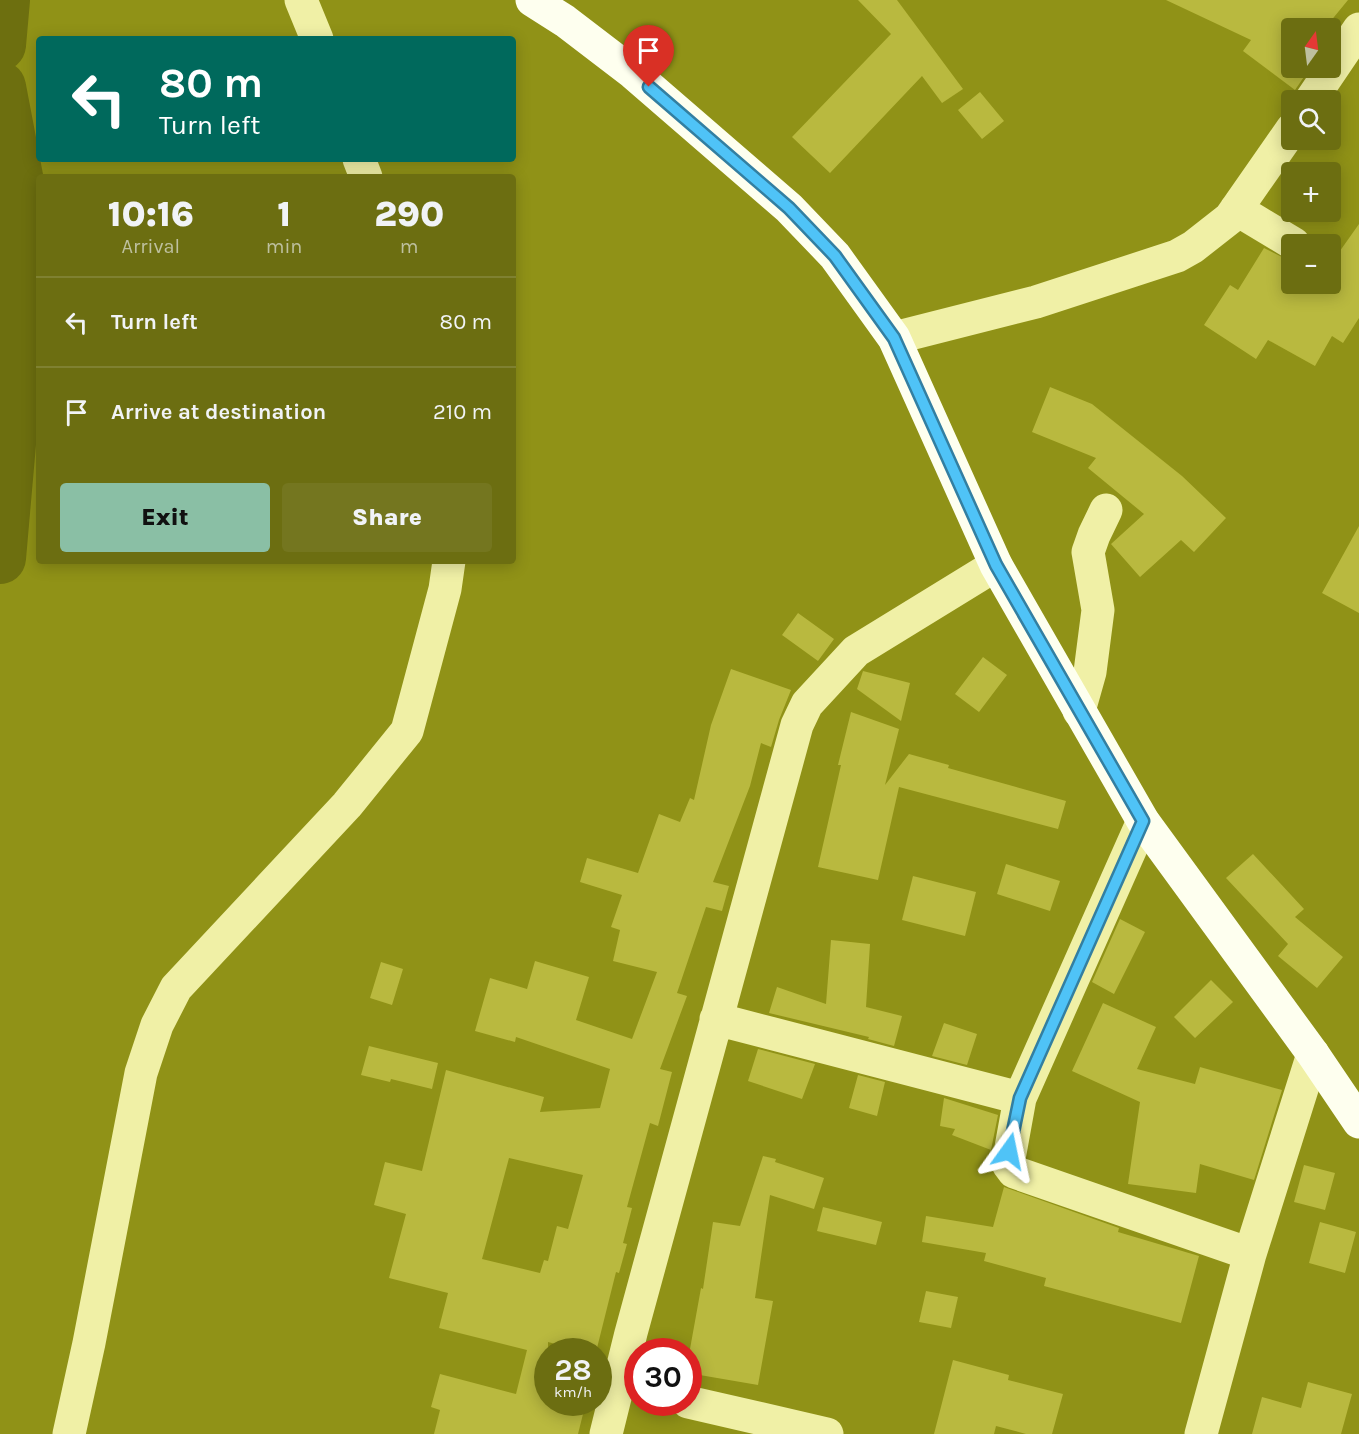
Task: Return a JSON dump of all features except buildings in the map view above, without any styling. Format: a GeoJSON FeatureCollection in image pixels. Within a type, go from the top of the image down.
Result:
{"type":"FeatureCollection","features":[{"type":"Feature","properties":{"kind":"main road"},"geometry":{"type":"LineString","coordinates":[[532,0],[565,21],[633,73],[789,208],[835,256],[894,338],[996,565],[1143,821],[1313,1054],[1359,1122]]}},
{"type":"Feature","properties":{"kind":"street"},"geometry":{"type":"LineString","coordinates":[[301,0],[316,36]]}},
{"type":"Feature","properties":{"kind":"street"},"geometry":{"type":"LineString","coordinates":[[1318,90],[1359,28]]}},
{"type":"Feature","properties":{"kind":"street"},"geometry":{"type":"LineString","coordinates":[[894,338],[1036,302],[1177,256],[1208,236],[1230,218],[1281,145]]}},
{"type":"Feature","properties":{"kind":"street"},"geometry":{"type":"LineString","coordinates":[[1236,209],[1281,236]]}},
{"type":"Feature","properties":{"kind":"street"},"geometry":{"type":"LineString","coordinates":[[1079,711],[1094,651],[1098,610],[1088,552],[1106,510]]}},
{"type":"Feature","properties":{"kind":"street"},"geometry":{"type":"LineString","coordinates":[[69,1434],[89,1343],[141,1073],[156,1025],[176,988],[347,805],[407,731],[445,589],[449,564]]}},
{"type":"Feature","properties":{"kind":"street"},"geometry":{"type":"LineString","coordinates":[[640,1338],[716,1019],[789,748],[807,704],[856,651],[996,565]]}},
{"type":"Feature","properties":{"kind":"street"},"geometry":{"type":"LineString","coordinates":[[1143,821],[1020,1098],[1008,1164],[1010,1170],[1250,1254]]}},
{"type":"Feature","properties":{"kind":"street"},"geometry":{"type":"LineString","coordinates":[[716,1019],[1020,1098]]}},
{"type":"Feature","properties":{"kind":"street"},"geometry":{"type":"LineString","coordinates":[[1201,1434],[1250,1254],[1313,1054]]}},
{"type":"Feature","properties":{"kind":"street"},"geometry":{"type":"LineString","coordinates":[[606,1434],[624,1396]]}},
{"type":"Feature","properties":{"kind":"street"},"geometry":{"type":"LineString","coordinates":[[702,1405],[827,1434]]}},
{"type":"Feature","properties":{"kind":"waterway"},"geometry":{"type":"LineString","coordinates":[[0,45],[4,0]]}},
{"type":"Feature","properties":{"kind":"waterway"},"geometry":{"type":"LineString","coordinates":[[0,87],[19,187],[14,398],[0,558]]}},
{"type":"Feature","properties":{"kind":"route"},"geometry":{"type":"LineString","coordinates":[[649,87],[789,208],[835,256],[894,338],[996,565],[1143,821],[1020,1098],[1009,1151]]}}]}
